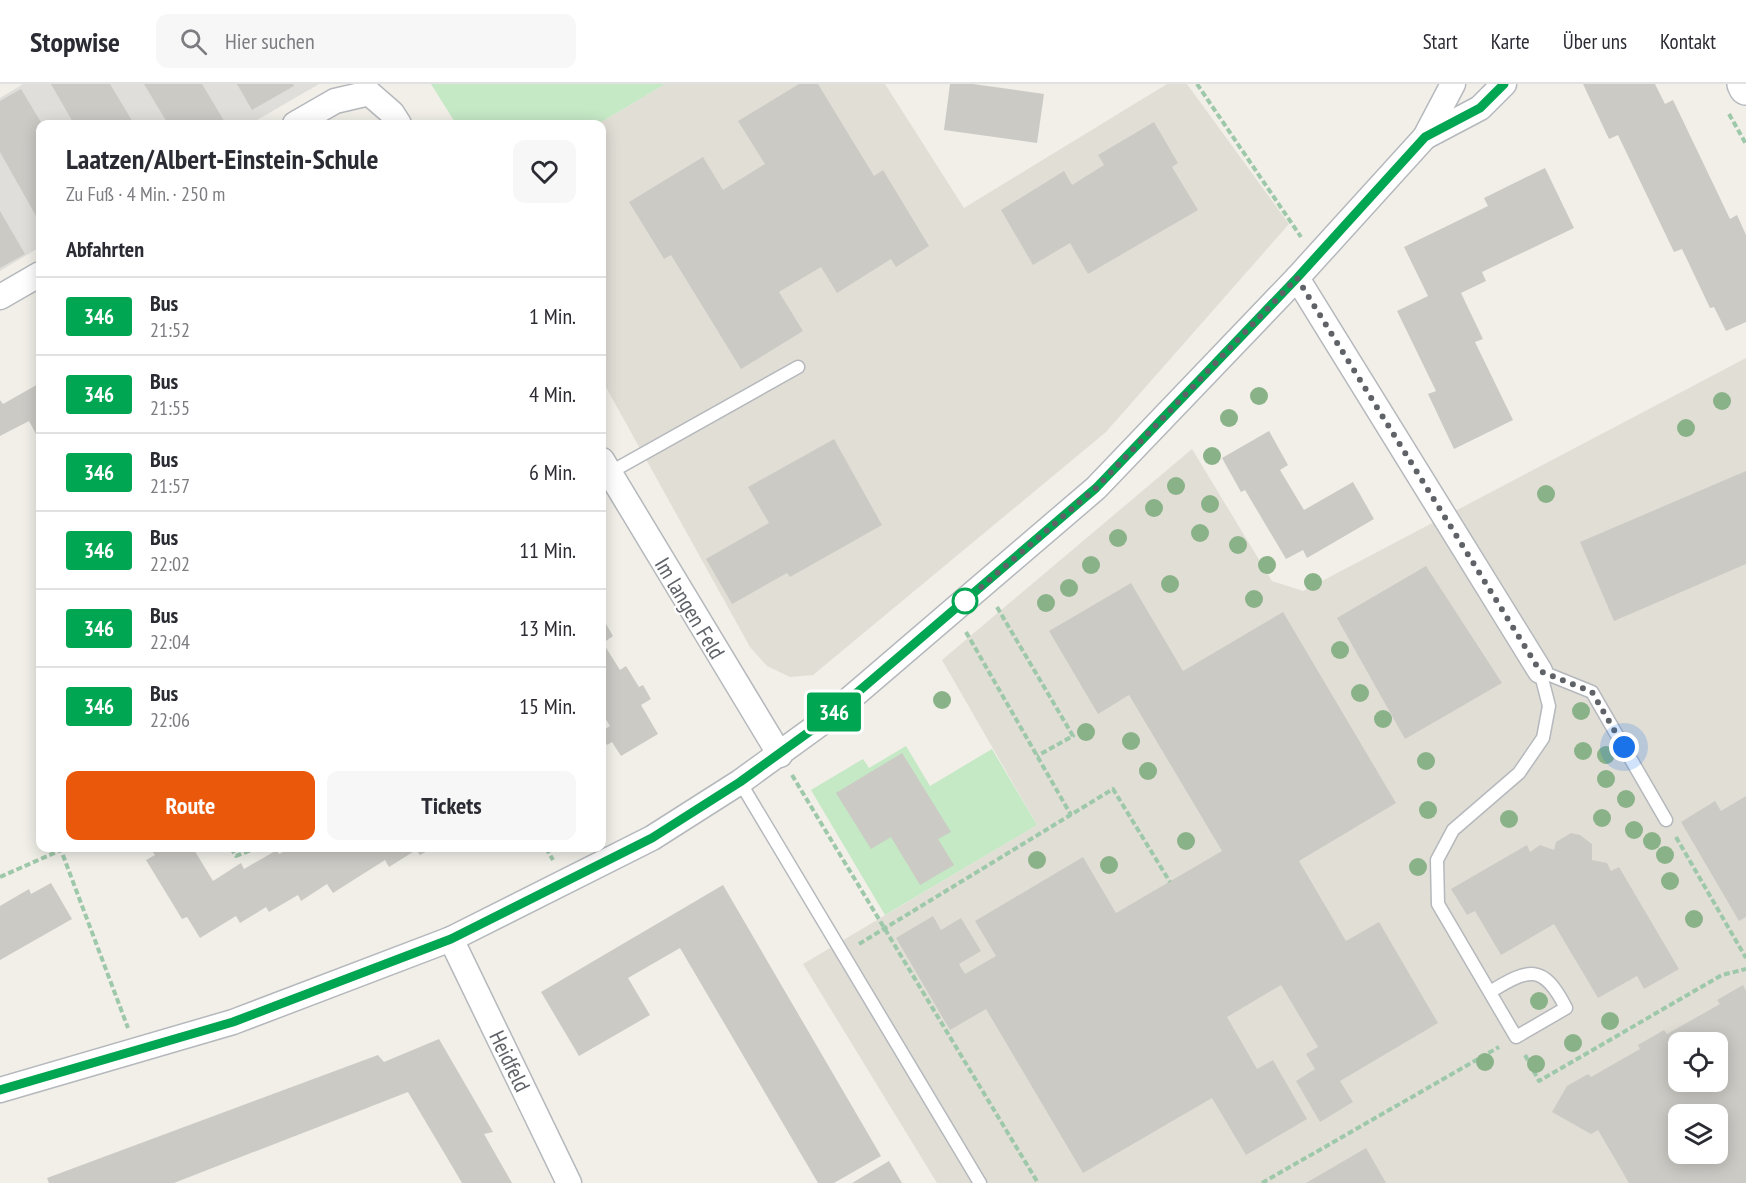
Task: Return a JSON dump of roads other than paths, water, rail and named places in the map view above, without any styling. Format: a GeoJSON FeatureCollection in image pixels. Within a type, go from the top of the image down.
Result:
{"type":"FeatureCollection","features":[{"type":"Feature","properties":{"kind":"main road"},"geometry":{"type":"LineString","coordinates":[[1744,84],[1746,88]]}},
{"type":"Feature","properties":{"kind":"street"},"geometry":{"type":"LineString","coordinates":[[0,1090],[137,1052],[233,1022],[451,939],[652,838],[780,755],[824,721],[1096,488],[1297,278],[1425,137],[1453,84]]}},
{"type":"Feature","properties":{"kind":"street"},"geometry":{"type":"LineString","coordinates":[[1425,137],[1480,108],[1504,84]]}},
{"type":"Feature","properties":{"kind":"street"},"geometry":{"type":"LineString","coordinates":[[302,120],[335,101],[369,93],[392,113],[396,120]]}},
{"type":"Feature","properties":{"kind":"street"},"geometry":{"type":"LineString","coordinates":[[0,297],[36,276]]}},
{"type":"Feature","properties":{"kind":"street"},"geometry":{"type":"LineString","coordinates":[[1297,278],[1540,671]]}},
{"type":"Feature","properties":{"kind":"street","name":"Im langen Feld"},"geometry":{"type":"LineString","coordinates":[[606,468],[780,755]]}},
{"type":"Feature","properties":{"kind":"street","name":"Heidfeld"},"geometry":{"type":"LineString","coordinates":[[451,939],[569,1183]]}},
{"type":"Feature","properties":{"kind":"lane"},"geometry":{"type":"LineString","coordinates":[[606,465],[798,367]]}},
{"type":"Feature","properties":{"kind":"lane"},"geometry":{"type":"LineString","coordinates":[[1540,671],[1592,692],[1666,820]]}},
{"type":"Feature","properties":{"kind":"lane"},"geometry":{"type":"LineString","coordinates":[[1490,992],[1515,976],[1529,973],[1544,977],[1554,985],[1566,1008],[1516,1037],[1438,904],[1437,860],[1453,830],[1519,773],[1543,738],[1549,706],[1540,671]]}},
{"type":"Feature","properties":{"kind":"lane"},"geometry":{"type":"LineString","coordinates":[[740,782],[980,1183]]}}]}
